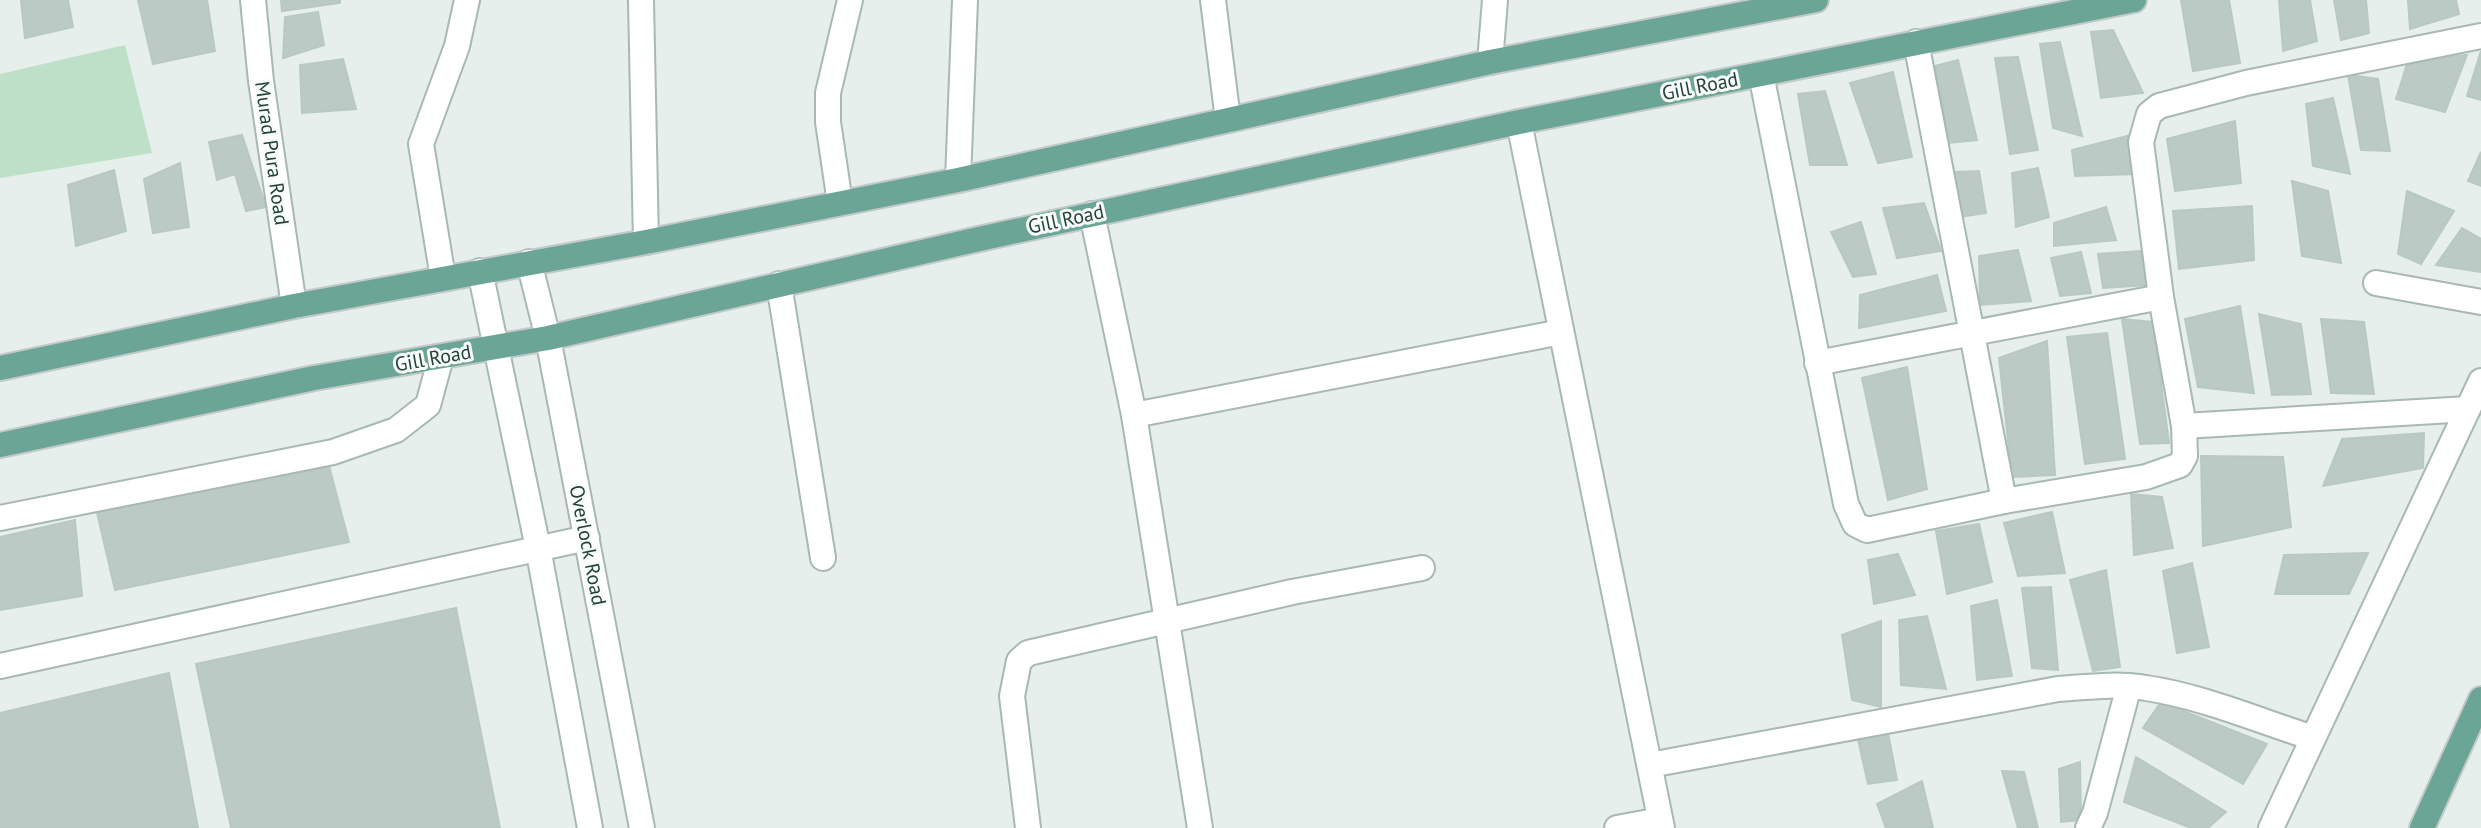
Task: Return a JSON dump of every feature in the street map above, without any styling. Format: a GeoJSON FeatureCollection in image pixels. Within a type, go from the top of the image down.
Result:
{"type":"FeatureCollection","features":[{"type":"Feature","properties":{"kind":"main road"},"geometry":{"type":"LineString","coordinates":[[0,368],[294,306],[646,242],[958,180],[1490,62],[1816,0]]}},
{"type":"Feature","properties":{"kind":"main road","name":"Gill Road"},"geometry":{"type":"LineString","coordinates":[[0,445],[314,378],[548,338],[1092,214],[1519,122],[2134,0]]}},
{"type":"Feature","properties":{"kind":"main road"},"geometry":{"type":"LineString","coordinates":[[2422,828],[2481,699]]}},
{"type":"Feature","properties":{"kind":"street","name":"Murad Pura Road"},"geometry":{"type":"LineString","coordinates":[[253,0],[261,81],[294,306]]}},
{"type":"Feature","properties":{"kind":"street"},"geometry":{"type":"LineString","coordinates":[[443,278],[421,144],[457,46],[467,0]]}},
{"type":"Feature","properties":{"kind":"street"},"geometry":{"type":"LineString","coordinates":[[641,0],[646,242]]}},
{"type":"Feature","properties":{"kind":"street"},"geometry":{"type":"LineString","coordinates":[[840,203],[828,122],[828,93],[850,0]]}},
{"type":"Feature","properties":{"kind":"street"},"geometry":{"type":"LineString","coordinates":[[958,180],[965,0]]}},
{"type":"Feature","properties":{"kind":"street"},"geometry":{"type":"LineString","coordinates":[[1213,0],[1228,120]]}},
{"type":"Feature","properties":{"kind":"street"},"geometry":{"type":"LineString","coordinates":[[1490,62],[1495,0]]}},
{"type":"Feature","properties":{"kind":"street"},"geometry":{"type":"LineString","coordinates":[[1761,74],[1846,504],[1855,524],[1867,530],[2169,471],[2180,465],[2185,456],[2184,426],[2161,297],[2141,142],[2149,114],[2159,106],[2246,83],[2481,36]]}},
{"type":"Feature","properties":{"kind":"street"},"geometry":{"type":"LineString","coordinates":[[1916,42],[2004,501]]}},
{"type":"Feature","properties":{"kind":"street"},"geometry":{"type":"LineString","coordinates":[[1519,122],[1661,824],[1617,828]]}},
{"type":"Feature","properties":{"kind":"street"},"geometry":{"type":"LineString","coordinates":[[1092,214],[1134,415],[1200,828]]}},
{"type":"Feature","properties":{"kind":"street","name":"Overlock Road"},"geometry":{"type":"LineString","coordinates":[[529,262],[548,338],[642,828]]}},
{"type":"Feature","properties":{"kind":"street"},"geometry":{"type":"LineString","coordinates":[[480,271],[538,548],[590,828]]}},
{"type":"Feature","properties":{"kind":"street"},"geometry":{"type":"LineString","coordinates":[[2376,283],[2481,302]]}},
{"type":"Feature","properties":{"kind":"street"},"geometry":{"type":"LineString","coordinates":[[779,284],[823,558]]}},
{"type":"Feature","properties":{"kind":"street"},"geometry":{"type":"LineString","coordinates":[[1817,363],[2161,297]]}},
{"type":"Feature","properties":{"kind":"street"},"geometry":{"type":"LineString","coordinates":[[1134,415],[1561,332]]}},
{"type":"Feature","properties":{"kind":"street"},"geometry":{"type":"LineString","coordinates":[[0,518],[333,452],[396,430],[428,405],[441,357]]}},
{"type":"Feature","properties":{"kind":"street"},"geometry":{"type":"LineString","coordinates":[[2271,828],[2481,381]]}},
{"type":"Feature","properties":{"kind":"street"},"geometry":{"type":"LineString","coordinates":[[2184,426],[2468,409]]}},
{"type":"Feature","properties":{"kind":"street"},"geometry":{"type":"LineString","coordinates":[[0,666],[587,538]]}},
{"type":"Feature","properties":{"kind":"street"},"geometry":{"type":"LineString","coordinates":[[1028,828],[1012,696],[1019,661],[1028,653],[1292,592],[1422,568]]}},
{"type":"Feature","properties":{"kind":"street"},"geometry":{"type":"LineString","coordinates":[[1650,765],[2058,689],[2129,686],[2175,694],[2313,738]]}},
{"type":"Feature","properties":{"kind":"street"},"geometry":{"type":"LineString","coordinates":[[2088,828],[2095,813],[2129,686]]}},
{"type":"Feature","properties":{"kind":"green space"},"geometry":{"type":"Polygon","coordinates":[[[125,45],[152,153],[0,178],[0,74],[125,45]]]}},
{"type":"Feature","properties":{"kind":"building"},"geometry":{"type":"Polygon","coordinates":[[[21,0],[68,0],[73,27],[25,38],[21,0]]]}},
{"type":"Feature","properties":{"kind":"building"},"geometry":{"type":"Polygon","coordinates":[[[138,0],[207,0],[215,51],[153,64],[138,0]]]}},
{"type":"Feature","properties":{"kind":"building"},"geometry":{"type":"Polygon","coordinates":[[[281,0],[340,0],[340,3],[282,11],[281,0]]]}},
{"type":"Feature","properties":{"kind":"building"},"geometry":{"type":"Polygon","coordinates":[[[2181,0],[2229,0],[2240,63],[2193,71],[2181,0]]]}},
{"type":"Feature","properties":{"kind":"building"},"geometry":{"type":"Polygon","coordinates":[[[2279,0],[2310,0],[2317,41],[2283,51],[2279,0]]]}},
{"type":"Feature","properties":{"kind":"building"},"geometry":{"type":"Polygon","coordinates":[[[2334,0],[2366,0],[2369,33],[2341,40],[2334,0]]]}},
{"type":"Feature","properties":{"kind":"building"},"geometry":{"type":"Polygon","coordinates":[[[2408,0],[2456,0],[2459,14],[2410,29],[2408,0]]]}},
{"type":"Feature","properties":{"kind":"building"},"geometry":{"type":"Polygon","coordinates":[[[318,12],[324,45],[283,58],[285,17],[318,12]]]}},
{"type":"Feature","properties":{"kind":"building"},"geometry":{"type":"Polygon","coordinates":[[[2113,30],[2143,93],[2101,98],[2091,32],[2113,30]]]}},
{"type":"Feature","properties":{"kind":"building"},"geometry":{"type":"Polygon","coordinates":[[[2060,42],[2082,136],[2053,128],[2040,44],[2060,42]]]}},
{"type":"Feature","properties":{"kind":"building"},"geometry":{"type":"Polygon","coordinates":[[[2481,51],[2481,100],[2467,96],[2481,51]]]}},
{"type":"Feature","properties":{"kind":"building"},"geometry":{"type":"Polygon","coordinates":[[[2467,55],[2445,112],[2396,99],[2408,61],[2467,55]]]}},
{"type":"Feature","properties":{"kind":"building"},"geometry":{"type":"Polygon","coordinates":[[[2018,57],[2038,150],[2010,154],[1995,58],[2018,57]]]}},
{"type":"Feature","properties":{"kind":"building"},"geometry":{"type":"Polygon","coordinates":[[[343,59],[356,109],[302,113],[300,65],[343,59]]]}},
{"type":"Feature","properties":{"kind":"building"},"geometry":{"type":"Polygon","coordinates":[[[1958,60],[1977,140],[1948,143],[1935,66],[1958,60]]]}},
{"type":"Feature","properties":{"kind":"building"},"geometry":{"type":"Polygon","coordinates":[[[1893,72],[1912,157],[1878,163],[1850,83],[1893,72]]]}},
{"type":"Feature","properties":{"kind":"building"},"geometry":{"type":"Polygon","coordinates":[[[2348,75],[2378,79],[2390,151],[2361,150],[2348,75]]]}},
{"type":"Feature","properties":{"kind":"building"},"geometry":{"type":"Polygon","coordinates":[[[1825,91],[1847,165],[1810,165],[1798,94],[1825,91]]]}},
{"type":"Feature","properties":{"kind":"building"},"geometry":{"type":"Polygon","coordinates":[[[2333,98],[2350,174],[2313,166],[2306,104],[2333,98]]]}},
{"type":"Feature","properties":{"kind":"building"},"geometry":{"type":"Polygon","coordinates":[[[2235,121],[2241,183],[2175,191],[2167,139],[2235,121]]]}},
{"type":"Feature","properties":{"kind":"building"},"geometry":{"type":"Polygon","coordinates":[[[242,135],[266,207],[246,211],[235,174],[217,180],[209,142],[242,135]]]}},
{"type":"Feature","properties":{"kind":"building"},"geometry":{"type":"Polygon","coordinates":[[[2131,135],[2136,174],[2075,176],[2072,150],[2131,135]]]}},
{"type":"Feature","properties":{"kind":"building"},"geometry":{"type":"Polygon","coordinates":[[[2481,152],[2481,186],[2468,181],[2481,152]]]}},
{"type":"Feature","properties":{"kind":"building"},"geometry":{"type":"Polygon","coordinates":[[[180,163],[189,227],[153,233],[144,179],[180,163]]]}},
{"type":"Feature","properties":{"kind":"building"},"geometry":{"type":"Polygon","coordinates":[[[2038,168],[2049,217],[2016,227],[2012,173],[2038,168]]]}},
{"type":"Feature","properties":{"kind":"building"},"geometry":{"type":"Polygon","coordinates":[[[114,170],[126,231],[76,246],[68,185],[114,170]]]}},
{"type":"Feature","properties":{"kind":"building"},"geometry":{"type":"Polygon","coordinates":[[[1979,171],[1986,213],[1959,217],[1955,172],[1979,171]]]}},
{"type":"Feature","properties":{"kind":"building"},"geometry":{"type":"Polygon","coordinates":[[[2292,181],[2328,191],[2341,263],[2302,256],[2292,181]]]}},
{"type":"Feature","properties":{"kind":"building"},"geometry":{"type":"Polygon","coordinates":[[[2407,191],[2454,211],[2421,264],[2398,254],[2407,191]]]}},
{"type":"Feature","properties":{"kind":"building"},"geometry":{"type":"Polygon","coordinates":[[[1924,203],[1941,251],[1897,258],[1883,208],[1924,203]]]}},
{"type":"Feature","properties":{"kind":"building"},"geometry":{"type":"Polygon","coordinates":[[[2252,206],[2254,260],[2179,269],[2173,211],[2252,206]]]}},
{"type":"Feature","properties":{"kind":"building"},"geometry":{"type":"Polygon","coordinates":[[[2106,207],[2116,240],[2054,246],[2054,223],[2106,207]]]}},
{"type":"Feature","properties":{"kind":"building"},"geometry":{"type":"Polygon","coordinates":[[[1861,222],[1876,274],[1853,277],[1831,232],[1861,222]]]}},
{"type":"Feature","properties":{"kind":"building"},"geometry":{"type":"Polygon","coordinates":[[[2462,228],[2481,239],[2481,272],[2436,265],[2462,228]]]}},
{"type":"Feature","properties":{"kind":"building"},"geometry":{"type":"Polygon","coordinates":[[[2018,250],[2031,301],[1980,305],[1979,256],[2018,250]]]}},
{"type":"Feature","properties":{"kind":"building"},"geometry":{"type":"Polygon","coordinates":[[[2141,251],[2147,285],[2103,288],[2098,254],[2141,251]]]}},
{"type":"Feature","properties":{"kind":"building"},"geometry":{"type":"Polygon","coordinates":[[[2081,252],[2091,293],[2060,296],[2051,258],[2081,252]]]}},
{"type":"Feature","properties":{"kind":"building"},"geometry":{"type":"Polygon","coordinates":[[[1937,275],[1946,311],[1859,328],[1860,295],[1937,275]]]}},
{"type":"Feature","properties":{"kind":"building"},"geometry":{"type":"Polygon","coordinates":[[[2240,306],[2254,393],[2198,387],[2185,319],[2240,306]]]}},
{"type":"Feature","properties":{"kind":"building"},"geometry":{"type":"Polygon","coordinates":[[[2259,314],[2301,324],[2311,394],[2272,395],[2259,314]]]}},
{"type":"Feature","properties":{"kind":"building"},"geometry":{"type":"Polygon","coordinates":[[[2122,319],[2153,322],[2169,443],[2140,444],[2122,319]]]}},
{"type":"Feature","properties":{"kind":"building"},"geometry":{"type":"Polygon","coordinates":[[[2321,319],[2364,322],[2374,394],[2331,393],[2321,319]]]}},
{"type":"Feature","properties":{"kind":"building"},"geometry":{"type":"Polygon","coordinates":[[[2107,333],[2125,459],[2085,464],[2067,337],[2107,333]]]}},
{"type":"Feature","properties":{"kind":"building"},"geometry":{"type":"Polygon","coordinates":[[[2047,341],[2055,475],[2012,477],[1999,358],[2047,341]]]}},
{"type":"Feature","properties":{"kind":"building"},"geometry":{"type":"Polygon","coordinates":[[[1907,367],[1927,489],[1888,500],[1862,378],[1907,367]]]}},
{"type":"Feature","properties":{"kind":"building"},"geometry":{"type":"Polygon","coordinates":[[[2424,433],[2423,468],[2323,486],[2342,439],[2424,433]]]}},
{"type":"Feature","properties":{"kind":"building"},"geometry":{"type":"Polygon","coordinates":[[[2201,456],[2283,457],[2291,527],[2203,546],[2201,456]]]}},
{"type":"Feature","properties":{"kind":"building"},"geometry":{"type":"Polygon","coordinates":[[[328,462],[349,542],[115,590],[95,504],[328,462]]]}},
{"type":"Feature","properties":{"kind":"building"},"geometry":{"type":"Polygon","coordinates":[[[2131,494],[2162,497],[2173,548],[2134,555],[2131,494]]]}},
{"type":"Feature","properties":{"kind":"building"},"geometry":{"type":"Polygon","coordinates":[[[2052,512],[2065,573],[2018,576],[2004,523],[2052,512]]]}},
{"type":"Feature","properties":{"kind":"building"},"geometry":{"type":"Polygon","coordinates":[[[75,520],[82,596],[0,610],[0,537],[75,520]]]}},
{"type":"Feature","properties":{"kind":"building"},"geometry":{"type":"Polygon","coordinates":[[[1979,524],[1992,582],[1947,594],[1936,531],[1979,524]]]}},
{"type":"Feature","properties":{"kind":"building"},"geometry":{"type":"Polygon","coordinates":[[[2368,553],[2349,594],[2275,594],[2284,555],[2368,553]]]}},
{"type":"Feature","properties":{"kind":"building"},"geometry":{"type":"Polygon","coordinates":[[[1898,554],[1915,595],[1874,604],[1868,560],[1898,554]]]}},
{"type":"Feature","properties":{"kind":"building"},"geometry":{"type":"Polygon","coordinates":[[[2192,563],[2209,647],[2177,653],[2163,571],[2192,563]]]}},
{"type":"Feature","properties":{"kind":"building"},"geometry":{"type":"Polygon","coordinates":[[[2106,570],[2120,667],[2093,671],[2070,580],[2106,570]]]}},
{"type":"Feature","properties":{"kind":"building"},"geometry":{"type":"Polygon","coordinates":[[[2051,587],[2058,670],[2032,668],[2022,588],[2051,587]]]}},
{"type":"Feature","properties":{"kind":"building"},"geometry":{"type":"Polygon","coordinates":[[[1997,600],[2012,676],[1977,680],[1971,606],[1997,600]]]}},
{"type":"Feature","properties":{"kind":"building"},"geometry":{"type":"Polygon","coordinates":[[[456,608],[500,828],[231,828],[196,664],[456,608]]]}},
{"type":"Feature","properties":{"kind":"building"},"geometry":{"type":"Polygon","coordinates":[[[1927,616],[1946,689],[1901,685],[1899,620],[1927,616]]]}},
{"type":"Feature","properties":{"kind":"building"},"geometry":{"type":"Polygon","coordinates":[[[1881,621],[1881,707],[1852,700],[1842,635],[1881,621]]]}},
{"type":"Feature","properties":{"kind":"building"},"geometry":{"type":"Polygon","coordinates":[[[169,673],[198,828],[0,828],[0,713],[169,673]]]}},
{"type":"Feature","properties":{"kind":"building"},"geometry":{"type":"Polygon","coordinates":[[[2161,702],[2267,744],[2243,784],[2143,728],[2161,702]]]}},
{"type":"Feature","properties":{"kind":"building"},"geometry":{"type":"Polygon","coordinates":[[[1888,733],[1897,780],[1868,784],[1857,735],[1888,733]]]}},
{"type":"Feature","properties":{"kind":"building"},"geometry":{"type":"Polygon","coordinates":[[[2136,757],[2226,812],[2208,828],[2191,828],[2124,802],[2136,757]]]}},
{"type":"Feature","properties":{"kind":"building"},"geometry":{"type":"Polygon","coordinates":[[[2080,762],[2081,820],[2061,822],[2059,769],[2080,762]]]}},
{"type":"Feature","properties":{"kind":"building"},"geometry":{"type":"Polygon","coordinates":[[[2002,771],[2024,772],[2038,828],[2018,828],[2002,771]]]}},
{"type":"Feature","properties":{"kind":"building"},"geometry":{"type":"Polygon","coordinates":[[[1922,781],[1933,828],[1886,828],[1877,804],[1922,781]]]}}]}
